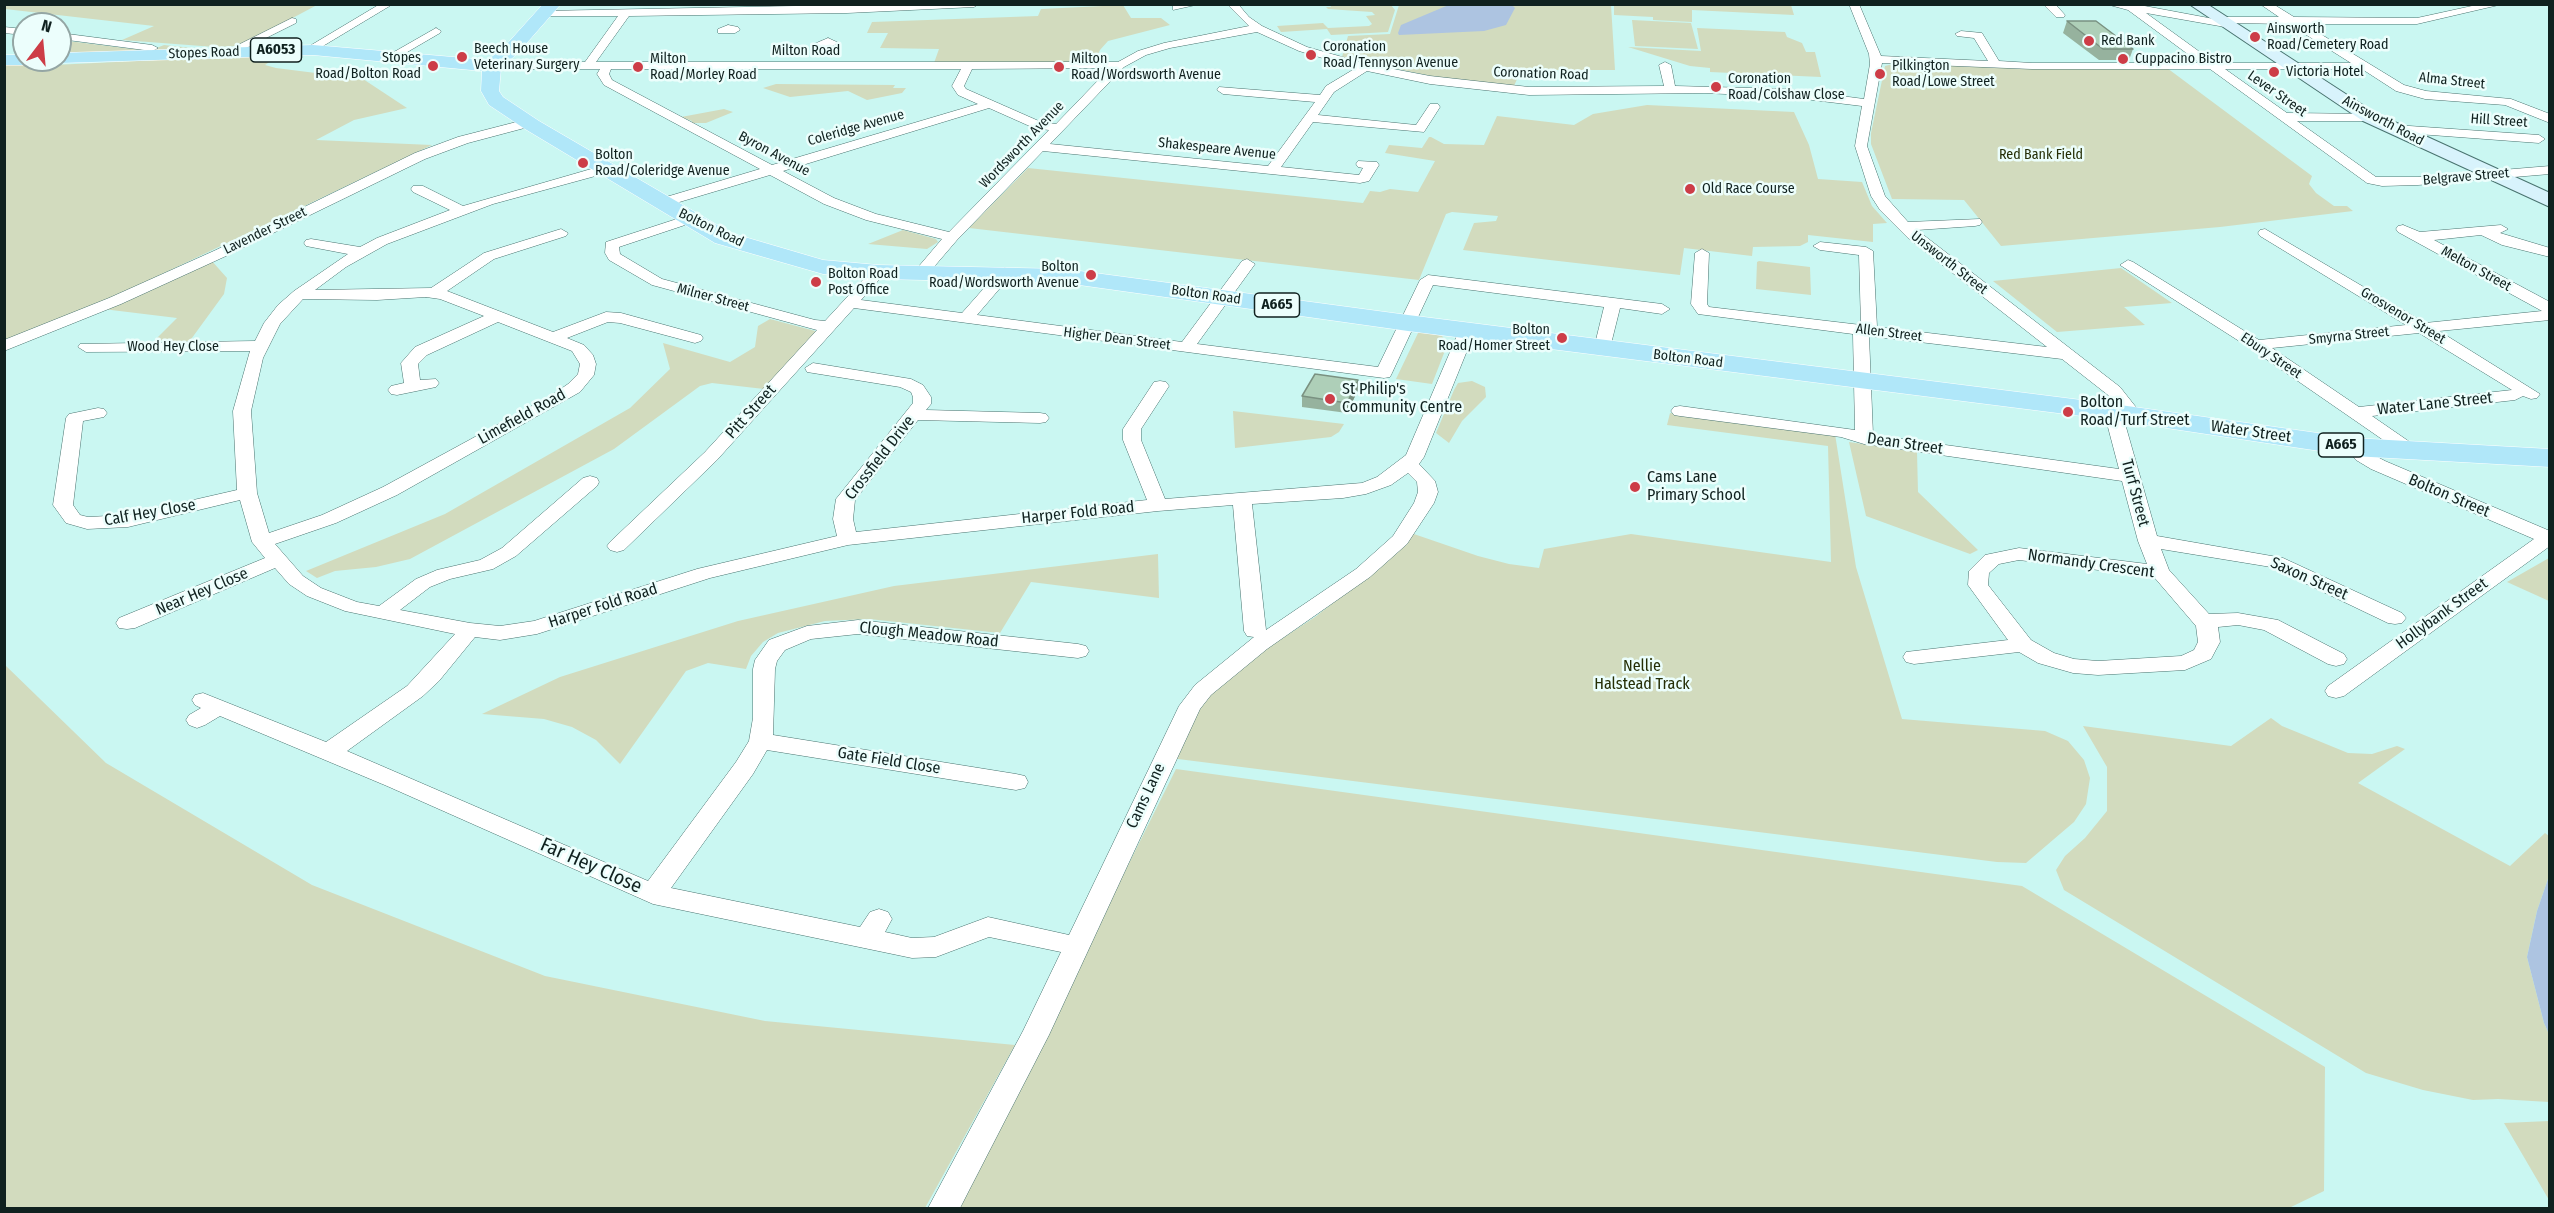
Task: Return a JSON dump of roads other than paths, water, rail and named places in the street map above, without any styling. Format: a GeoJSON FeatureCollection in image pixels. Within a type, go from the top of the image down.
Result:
{"type":"FeatureCollection","features":[{"type":"Feature","properties":{"kind":"main road","name":"Ainsworth Road"},"geometry":{"type":"LineString","coordinates":[[2196,4],[2369,117],[2550,201]]}},
{"type":"Feature","properties":{"kind":"main road"},"geometry":{"type":"LineString","coordinates":[[492,66],[512,50],[548,9]]}},
{"type":"Feature","properties":{"kind":"main road","name":"Stopes Road"},"geometry":{"type":"LineString","coordinates":[[72,58],[309,50],[492,66]]}},
{"type":"Feature","properties":{"kind":"main road","name":"Bolton Road"},"geometry":{"type":"LineString","coordinates":[[492,66],[490,91],[496,101],[528,123],[723,238],[823,267],[878,272],[1065,276],[1467,331],[2123,414]]}},
{"type":"Feature","properties":{"kind":"main road","name":"Water Street"},"geometry":{"type":"LineString","coordinates":[[2123,414],[2353,447],[2550,459]]}},
{"type":"Feature","properties":{"kind":"street"},"geometry":{"type":"LineString","coordinates":[[309,50],[388,4]]}},
{"type":"Feature","properties":{"kind":"street"},"geometry":{"type":"LineString","coordinates":[[548,9],[625,14],[974,4]]}},
{"type":"Feature","properties":{"kind":"street"},"geometry":{"type":"LineString","coordinates":[[1177,8],[1195,4]]}},
{"type":"Feature","properties":{"kind":"street","name":"Coronation Road"},"geometry":{"type":"LineString","coordinates":[[1232,4],[1245,19],[1258,28],[1303,49],[1365,67],[1430,80],[1501,89],[1555,92],[1670,88],[1788,93],[1868,103]]}},
{"type":"Feature","properties":{"kind":"street"},"geometry":{"type":"LineString","coordinates":[[1854,4],[1876,59],[1996,65],[2364,66]]}},
{"type":"Feature","properties":{"kind":"street"},"geometry":{"type":"LineString","coordinates":[[2048,4],[2060,15]]}},
{"type":"Feature","properties":{"kind":"street"},"geometry":{"type":"LineString","coordinates":[[2111,4],[2222,22],[2427,20],[2498,4]]}},
{"type":"Feature","properties":{"kind":"street","name":"Alma Street"},"geometry":{"type":"LineString","coordinates":[[2265,4],[2400,88],[2416,93],[2517,105],[2550,119]]}},
{"type":"Feature","properties":{"kind":"street","name":"Lever Street"},"geometry":{"type":"LineString","coordinates":[[2129,6],[2369,178],[2382,182]]}},
{"type":"Feature","properties":{"kind":"street"},"geometry":{"type":"LineString","coordinates":[[730,28],[742,12]]}},
{"type":"Feature","properties":{"kind":"street"},"geometry":{"type":"LineString","coordinates":[[588,66],[625,14]]}},
{"type":"Feature","properties":{"kind":"street"},"geometry":{"type":"LineString","coordinates":[[232,51],[291,21]]}},
{"type":"Feature","properties":{"kind":"street","name":"Wordsworth Avenue"},"geometry":{"type":"LineString","coordinates":[[922,272],[952,237],[1043,147],[1120,65],[1142,53],[1168,45],[1258,28]]}},
{"type":"Feature","properties":{"kind":"street"},"geometry":{"type":"LineString","coordinates":[[393,56],[436,31]]}},
{"type":"Feature","properties":{"kind":"street"},"geometry":{"type":"LineString","coordinates":[[1961,34],[1978,35],[1996,65]]}},
{"type":"Feature","properties":{"kind":"street","name":"Stopes Road"},"geometry":{"type":"LineString","coordinates":[[72,38],[152,48]]}},
{"type":"Feature","properties":{"kind":"street"},"geometry":{"type":"LineString","coordinates":[[811,66],[825,46]]}},
{"type":"Feature","properties":{"kind":"street","name":"Unsworth Street"},"geometry":{"type":"LineString","coordinates":[[1876,59],[1861,146],[1878,196],[1904,227],[2114,391],[2123,414]]}},
{"type":"Feature","properties":{"kind":"street"},"geometry":{"type":"LineString","coordinates":[[1665,64],[1670,88]]}},
{"type":"Feature","properties":{"kind":"street","name":"Milton Road"},"geometry":{"type":"LineString","coordinates":[[492,66],[1120,65]]}},
{"type":"Feature","properties":{"kind":"street","name":"Byron Avenue"},"geometry":{"type":"LineString","coordinates":[[607,66],[603,74],[608,82],[848,209],[952,237]]}},
{"type":"Feature","properties":{"kind":"street"},"geometry":{"type":"LineString","coordinates":[[968,66],[959,89],[1038,125],[1059,128]]}},
{"type":"Feature","properties":{"kind":"street"},"geometry":{"type":"LineString","coordinates":[[1080,66],[1104,81]]}},
{"type":"Feature","properties":{"kind":"street"},"geometry":{"type":"LineString","coordinates":[[1272,170],[1323,99],[1340,81],[1365,67]]}},
{"type":"Feature","properties":{"kind":"street"},"geometry":{"type":"LineString","coordinates":[[1223,90],[1323,99]]}},
{"type":"Feature","properties":{"kind":"street","name":"Hill Street"},"geometry":{"type":"LineString","coordinates":[[2394,129],[2539,139],[2529,130],[2507,119],[2490,100]]}},
{"type":"Feature","properties":{"kind":"street","name":"Coleridge Avenue"},"geometry":{"type":"LineString","coordinates":[[661,202],[990,104]]}},
{"type":"Feature","properties":{"kind":"street"},"geometry":{"type":"LineString","coordinates":[[1309,118],[1420,129],[1434,107]]}},
{"type":"Feature","properties":{"kind":"street"},"geometry":{"type":"LineString","coordinates":[[2284,117],[2369,117]]}},
{"type":"Feature","properties":{"kind":"street","name":"Lavender Street"},"geometry":{"type":"LineString","coordinates":[[4,346],[115,301],[221,253],[420,156],[463,140],[528,123]]}},
{"type":"Feature","properties":{"kind":"street","name":"Shakespeare Avenue"},"geometry":{"type":"LineString","coordinates":[[1043,147],[1362,179],[1372,165],[1363,164]]}},
{"type":"Feature","properties":{"kind":"street","name":"Harper Fold Road"},"geometry":{"type":"LineString","coordinates":[[604,169],[461,210],[360,252],[299,294],[272,323],[250,374],[242,411],[247,493],[262,542],[296,580],[334,601],[381,614],[500,633],[527,630],[704,573],[848,539],[1158,505],[1343,492],[1366,488],[1384,482],[1409,464],[1422,445],[1467,331]]}},
{"type":"Feature","properties":{"kind":"street","name":"Belgrave Street"},"geometry":{"type":"LineString","coordinates":[[2382,182],[2550,170]]}},
{"type":"Feature","properties":{"kind":"street"},"geometry":{"type":"LineString","coordinates":[[418,193],[461,210]]}},
{"type":"Feature","properties":{"kind":"street","name":"Milner Street"},"geometry":{"type":"LineString","coordinates":[[689,219],[611,245],[614,257],[657,282],[814,325],[831,326]]}},
{"type":"Feature","properties":{"kind":"street"},"geometry":{"type":"LineString","coordinates":[[1904,227],[1975,222]]}},
{"type":"Feature","properties":{"kind":"street","name":"Melton Street"},"geometry":{"type":"LineString","coordinates":[[2403,229],[2550,309]]}},
{"type":"Feature","properties":{"kind":"street"},"geometry":{"type":"LineString","coordinates":[[2418,237],[2501,230]]}},
{"type":"Feature","properties":{"kind":"street"},"geometry":{"type":"LineString","coordinates":[[2483,231],[2506,242],[2550,253]]}},
{"type":"Feature","properties":{"kind":"street"},"geometry":{"type":"LineString","coordinates":[[435,293],[477,262],[552,234]]}},
{"type":"Feature","properties":{"kind":"street","name":"Grosvenor Street"},"geometry":{"type":"LineString","coordinates":[[2276,237],[2521,387]]}},
{"type":"Feature","properties":{"kind":"street"},"geometry":{"type":"LineString","coordinates":[[310,243],[360,252]]}},
{"type":"Feature","properties":{"kind":"street"},"geometry":{"type":"LineString","coordinates":[[1820,246],[1866,251],[1864,439]]}},
{"type":"Feature","properties":{"kind":"street","name":"Allen Street"},"geometry":{"type":"LineString","coordinates":[[1698,256],[1699,304],[1704,310],[2066,354]]}},
{"type":"Feature","properties":{"kind":"street"},"geometry":{"type":"LineString","coordinates":[[1186,348],[1246,264]]}},
{"type":"Feature","properties":{"kind":"street","name":"Ebury Street"},"geometry":{"type":"LineString","coordinates":[[2128,265],[2256,345],[2411,451]]}},
{"type":"Feature","properties":{"kind":"street","name":"Pitt Street"},"geometry":{"type":"LineString","coordinates":[[617,546],[711,456],[878,272]]}},
{"type":"Feature","properties":{"kind":"street"},"geometry":{"type":"LineString","coordinates":[[965,319],[1005,273]]}},
{"type":"Feature","properties":{"kind":"street"},"geometry":{"type":"LineString","coordinates":[[1408,323],[1428,280],[1662,309]]}},
{"type":"Feature","properties":{"kind":"street","name":"Limefield Road"},"geometry":{"type":"LineString","coordinates":[[262,542],[329,519],[371,500],[574,388],[586,375],[588,364],[585,355],[578,348],[555,337],[435,293],[377,296],[299,294]]}},
{"type":"Feature","properties":{"kind":"street","name":"Higher Dean Street"},"geometry":{"type":"LineString","coordinates":[[850,303],[1384,374],[1408,323]]}},
{"type":"Feature","properties":{"kind":"street"},"geometry":{"type":"LineString","coordinates":[[1602,348],[1613,303]]}},
{"type":"Feature","properties":{"kind":"street","name":"Smyrna Street"},"geometry":{"type":"LineString","coordinates":[[2256,345],[2550,315]]}},
{"type":"Feature","properties":{"kind":"street"},"geometry":{"type":"LineString","coordinates":[[413,386],[409,363],[421,351],[498,316]]}},
{"type":"Feature","properties":{"kind":"street"},"geometry":{"type":"LineString","coordinates":[[555,337],[606,317],[621,318],[684,337]]}},
{"type":"Feature","properties":{"kind":"street","name":"Wood Hey Close"},"geometry":{"type":"LineString","coordinates":[[84,348],[261,346]]}},
{"type":"Feature","properties":{"kind":"street","name":"Crossfield Drive"},"geometry":{"type":"LineString","coordinates":[[813,368],[841,368],[905,383],[917,389],[922,397],[922,404],[914,415],[846,500],[843,519],[848,539]]}},
{"type":"Feature","properties":{"kind":"street"},"geometry":{"type":"LineString","coordinates":[[1158,505],[1132,440],[1132,429],[1153,408],[1160,386]]}},
{"type":"Feature","properties":{"kind":"street","name":"Water Lane Street"},"geometry":{"type":"LineString","coordinates":[[2354,413],[2521,387]]}},
{"type":"Feature","properties":{"kind":"street","name":"Dean Street"},"geometry":{"type":"LineString","coordinates":[[1680,411],[1844,432],[1864,439],[2130,476]]}},
{"type":"Feature","properties":{"kind":"street","name":"Calf Hey Close"},"geometry":{"type":"LineString","coordinates":[[98,414],[75,418],[63,505],[74,519],[87,523],[128,521],[247,493]]}},
{"type":"Feature","properties":{"kind":"street","name":"Turf Street"},"geometry":{"type":"LineString","coordinates":[[2123,414],[2130,476],[2148,541],[2160,572]]}},
{"type":"Feature","properties":{"kind":"street"},"geometry":{"type":"LineString","coordinates":[[914,415],[1040,417]]}},
{"type":"Feature","properties":{"kind":"street","name":"Bolton Street"},"geometry":{"type":"LineString","coordinates":[[2353,447],[2362,456],[2378,465],[2549,538]]}},
{"type":"Feature","properties":{"kind":"street","name":"Cams Lane"},"geometry":{"type":"LineString","coordinates":[[944,1209],[1035,1035],[1190,706],[1203,690],[1259,644],[1363,573],[1400,540],[1424,503],[1428,492],[1426,481],[1409,464]]}},
{"type":"Feature","properties":{"kind":"street"},"geometry":{"type":"LineString","coordinates":[[381,614],[423,583],[444,574],[486,565],[509,552],[585,493]]}},
{"type":"Feature","properties":{"kind":"street"},"geometry":{"type":"LineString","coordinates":[[1242,498],[1262,608],[1255,631]]}},
{"type":"Feature","properties":{"kind":"street","name":"Hollybank Street"},"geometry":{"type":"LineString","coordinates":[[2336,691],[2549,538]]}},
{"type":"Feature","properties":{"kind":"street","name":"Saxon Street"},"geometry":{"type":"LineString","coordinates":[[2148,541],[2280,563],[2395,618]]}},
{"type":"Feature","properties":{"kind":"street","name":"Normandy Crescent"},"geometry":{"type":"LineString","coordinates":[[2019,554],[2160,572],[2204,621],[2207,625],[2209,642],[2203,654],[2185,663],[2098,668],[2073,666],[2046,658],[2023,645],[1978,585],[1979,572],[1992,559],[2019,554]]}},
{"type":"Feature","properties":{"kind":"street","name":"Near Hey Close"},"geometry":{"type":"LineString","coordinates":[[127,622],[277,561]]}},
{"type":"Feature","properties":{"kind":"street"},"geometry":{"type":"LineString","coordinates":[[2204,621],[2238,619],[2270,625],[2336,659]]}},
{"type":"Feature","properties":{"kind":"street","name":"Clough Meadow Road"},"geometry":{"type":"LineString","coordinates":[[653,894],[761,741],[766,660],[777,645],[793,637],[858,627],[1051,642],[1078,651]]}},
{"type":"Feature","properties":{"kind":"street"},"geometry":{"type":"LineString","coordinates":[[328,752],[415,691],[431,676],[470,630]]}},
{"type":"Feature","properties":{"kind":"street"},"geometry":{"type":"LineString","coordinates":[[1913,655],[2023,645]]}},
{"type":"Feature","properties":{"kind":"street","name":"Far Hey Close"},"geometry":{"type":"LineString","coordinates":[[206,709],[328,752],[653,894],[873,929],[912,948],[936,947],[988,927],[1060,942]]}},
{"type":"Feature","properties":{"kind":"street","name":"Gate Field Close"},"geometry":{"type":"LineString","coordinates":[[761,741],[1005,774]]}},
{"type":"Feature","properties":{"kind":"water"},"geometry":{"type":"Polygon","coordinates":[[[1451,4],[1512,5],[1515,8],[1506,25],[1484,31],[1399,35],[1401,25],[1451,4]]]}},
{"type":"Feature","properties":{"kind":"water"},"geometry":{"type":"Polygon","coordinates":[[[2549,876],[2549,1034],[2527,957],[2537,911],[2549,876]]]}},
{"type":"Feature","properties":{"kind":"place","name":"Ainsworth Road/Cemetery Road"},"geometry":{"type":"Point","coordinates":[2255,37]}},
{"type":"Feature","properties":{"kind":"place","name":"Red Bank"},"geometry":{"type":"Point","coordinates":[2089,41]}},
{"type":"Feature","properties":{"kind":"place","name":"Coronation Road/Tennyson Avenue"},"geometry":{"type":"Point","coordinates":[1311,55]}},
{"type":"Feature","properties":{"kind":"place","name":"Beech House Veterinary Surgery"},"geometry":{"type":"Point","coordinates":[462,57]}},
{"type":"Feature","properties":{"kind":"place","name":"Cuppacino Bistro"},"geometry":{"type":"Point","coordinates":[2123,59]}},
{"type":"Feature","properties":{"kind":"place","name":"Stopes Road/Bolton Road"},"geometry":{"type":"Point","coordinates":[433,66]}},
{"type":"Feature","properties":{"kind":"place","name":"Milton Road/Morley Road"},"geometry":{"type":"Point","coordinates":[638,67]}},
{"type":"Feature","properties":{"kind":"place","name":"Milton Road/Wordsworth Avenue"},"geometry":{"type":"Point","coordinates":[1059,67]}},
{"type":"Feature","properties":{"kind":"place","name":"Victoria Hotel"},"geometry":{"type":"Point","coordinates":[2274,72]}},
{"type":"Feature","properties":{"kind":"place","name":"Pilkington Road/Lowe Street"},"geometry":{"type":"Point","coordinates":[1880,74]}},
{"type":"Feature","properties":{"kind":"place","name":"Coronation Road/Colshaw Close"},"geometry":{"type":"Point","coordinates":[1716,87]}},
{"type":"Feature","properties":{"kind":"place","name":"Bolton Road/Coleridge Avenue"},"geometry":{"type":"Point","coordinates":[583,163]}},
{"type":"Feature","properties":{"kind":"place","name":"Old Race Course"},"geometry":{"type":"Point","coordinates":[1690,189]}},
{"type":"Feature","properties":{"kind":"place","name":"Bolton Road/Wordsworth Avenue"},"geometry":{"type":"Point","coordinates":[1091,275]}},
{"type":"Feature","properties":{"kind":"place","name":"Bolton Road Post Office"},"geometry":{"type":"Point","coordinates":[816,282]}},
{"type":"Feature","properties":{"kind":"place","name":"Bolton Road/Homer Street"},"geometry":{"type":"Point","coordinates":[1562,338]}},
{"type":"Feature","properties":{"kind":"place","name":"St Philip's Community Centre"},"geometry":{"type":"Point","coordinates":[1330,399]}},
{"type":"Feature","properties":{"kind":"place","name":"Bolton Road/Turf Street"},"geometry":{"type":"Point","coordinates":[2068,412]}},
{"type":"Feature","properties":{"kind":"place","name":"Cams Lane Primary School"},"geometry":{"type":"Point","coordinates":[1635,487]}},
{"type":"Feature","properties":{"kind":"park label","name":"Red Bank Field"},"geometry":{"type":"Point","coordinates":[2041,155]}},
{"type":"Feature","properties":{"kind":"park label","name":"Nellie Halstead Track"},"geometry":{"type":"Point","coordinates":[1642,676]}}]}
